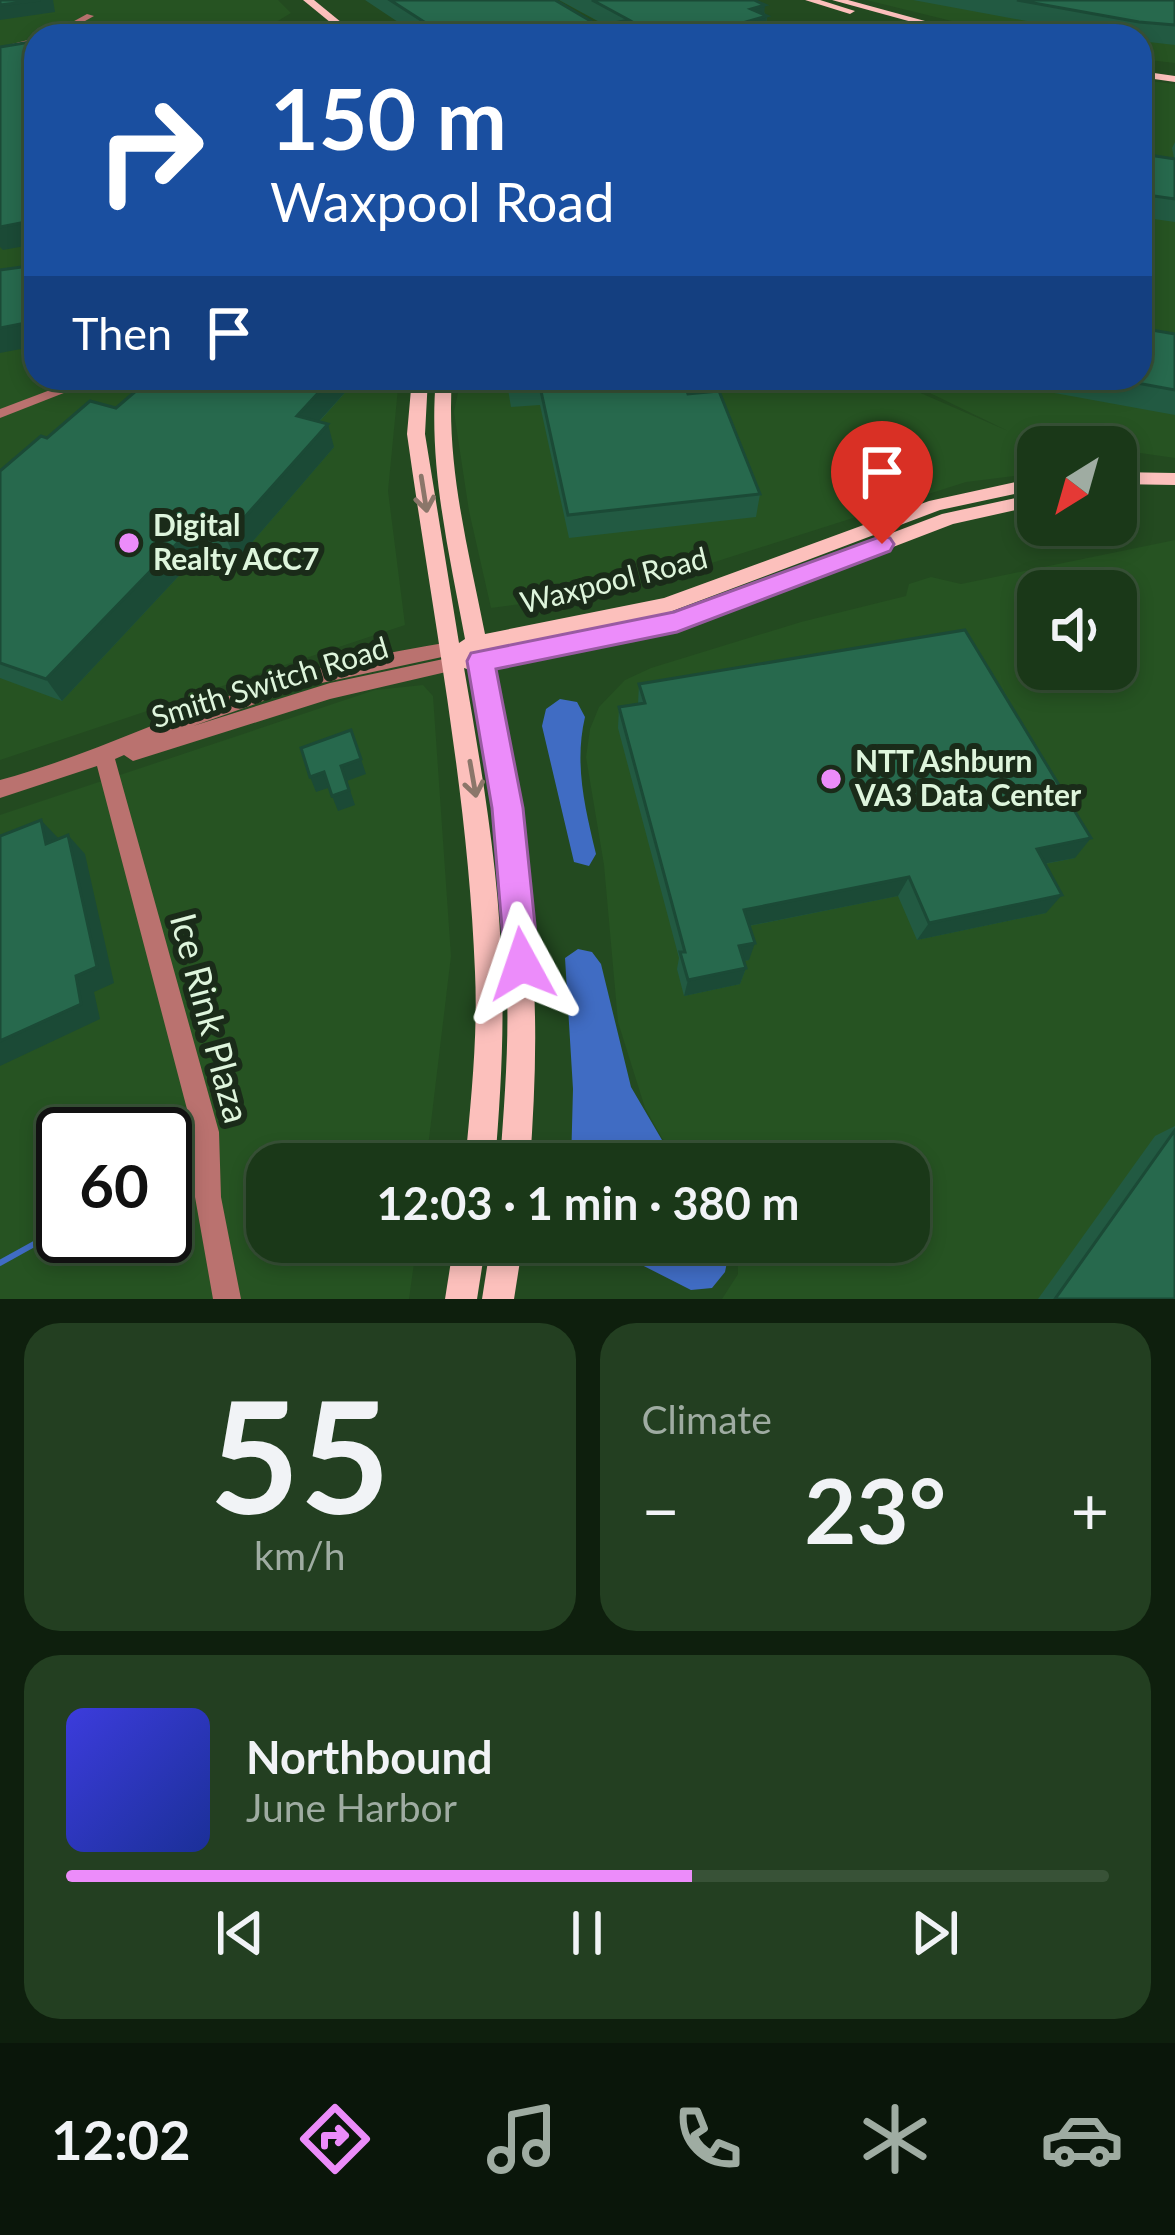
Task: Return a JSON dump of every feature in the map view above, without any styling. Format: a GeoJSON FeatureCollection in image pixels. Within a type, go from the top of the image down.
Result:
{"type":"FeatureCollection","features":[{"type":"Feature","properties":{"kind":"main road"},"geometry":{"type":"LineString","coordinates":[[308,0],[338,24]]}},
{"type":"Feature","properties":{"kind":"main road"},"geometry":{"type":"LineString","coordinates":[[810,0],[903,24]]}},
{"type":"Feature","properties":{"kind":"main road"},"geometry":{"type":"LineString","coordinates":[[837,0],[912,24]]}},
{"type":"Feature","properties":{"kind":"main road"},"geometry":{"type":"LineString","coordinates":[[291,1],[319,24]]}},
{"type":"Feature","properties":{"kind":"main road"},"geometry":{"type":"LineString","coordinates":[[419,390],[416,434],[465,655],[507,808],[522,964],[516,1143]]}},
{"type":"Feature","properties":{"kind":"main road"},"geometry":{"type":"LineString","coordinates":[[444,390],[444,467],[492,973],[492,1045],[482,1143]]}},
{"type":"Feature","properties":{"kind":"main road"},"geometry":{"type":"LineString","coordinates":[[1137,478],[1175,479]]}},
{"type":"Feature","properties":{"kind":"main road","name":"Waxpool Road"},"geometry":{"type":"LineString","coordinates":[[465,655],[668,604],[936,505],[1017,488]]}},
{"type":"Feature","properties":{"kind":"main road"},"geometry":{"type":"LineString","coordinates":[[1137,492],[1175,493]]}},
{"type":"Feature","properties":{"kind":"main road","name":"Waxpool Road"},"geometry":{"type":"LineString","coordinates":[[465,655],[677,622],[949,519],[1017,504]]}},
{"type":"Feature","properties":{"kind":"main road"},"geometry":{"type":"LineString","coordinates":[[461,1299],[467,1263]]}},
{"type":"Feature","properties":{"kind":"main road"},"geometry":{"type":"LineString","coordinates":[[498,1299],[504,1263]]}},
{"type":"Feature","properties":{"kind":"street"},"geometry":{"type":"LineString","coordinates":[[74,24],[90,16]]}},
{"type":"Feature","properties":{"kind":"street"},"geometry":{"type":"LineString","coordinates":[[0,414],[63,390]]}},
{"type":"Feature","properties":{"kind":"street","name":"Smith Switch Road"},"geometry":{"type":"LineString","coordinates":[[0,789],[105,758],[157,749],[330,692],[465,655]]}},
{"type":"Feature","properties":{"kind":"street","name":"Ice Rink Plaza"},"geometry":{"type":"LineString","coordinates":[[105,758],[206,1132],[208,1197],[227,1299]]}},
{"type":"Feature","properties":{"kind":"shaded area"},"geometry":{"type":"Polygon","coordinates":[[[0,0],[278,0],[291,13],[273,24],[24,24],[24,390],[398,390],[388,491],[405,625],[0,760],[0,0]]]}},
{"type":"Feature","properties":{"kind":"shaded area"},"geometry":{"type":"Polygon","coordinates":[[[866,0],[1175,0],[1175,63],[1152,60],[1152,24],[964,24],[866,0]]]}},
{"type":"Feature","properties":{"kind":"shaded area"},"geometry":{"type":"Polygon","coordinates":[[[1152,81],[1175,84],[1175,458],[1137,453],[1137,426],[1017,426],[1017,476],[966,482],[627,590],[491,608],[469,511],[454,412],[459,390],[914,390],[1008,431],[924,390],[1152,390],[1152,81]]]}},
{"type":"Feature","properties":{"kind":"shaded area"},"geometry":{"type":"Polygon","coordinates":[[[1175,540],[1175,1299],[722,1299],[738,1274],[738,1263],[930,1263],[930,1143],[665,1143],[645,1108],[618,1022],[604,865],[586,757],[599,707],[625,680],[651,668],[906,596],[909,584],[931,577],[961,584],[1017,572],[1017,690],[1137,690],[1137,570],[1029,570],[1175,540]]]}},
{"type":"Feature","properties":{"kind":"shaded area"},"geometry":{"type":"Polygon","coordinates":[[[423,685],[433,696],[451,956],[429,1143],[246,1143],[246,1263],[414,1263],[409,1299],[0,1299],[0,815],[375,690],[423,685]]]}},
{"type":"Feature","properties":{"kind":"water"},"geometry":{"type":"Polygon","coordinates":[[[560,699],[577,702],[585,717],[581,769],[596,854],[589,866],[574,862],[542,726],[546,709],[560,699]]]}},
{"type":"Feature","properties":{"kind":"water"},"geometry":{"type":"Polygon","coordinates":[[[578,949],[592,952],[601,964],[631,1087],[664,1143],[572,1143],[565,958],[578,949]]]}},
{"type":"Feature","properties":{"kind":"water"},"geometry":{"type":"Polygon","coordinates":[[[638,1263],[727,1263],[712,1288],[691,1290],[638,1263]]]}},
{"type":"Feature","properties":{"kind":"building"},"geometry":{"type":"Polygon","coordinates":[[[0,0],[40,0],[0,5],[0,0]]]}},
{"type":"Feature","properties":{"kind":"building"},"geometry":{"type":"Polygon","coordinates":[[[390,0],[555,0],[596,24],[427,24],[390,0]]]}},
{"type":"Feature","properties":{"kind":"building"},"geometry":{"type":"Polygon","coordinates":[[[592,0],[754,0],[765,5],[751,9],[767,16],[739,24],[609,24],[629,20],[592,0]]]}},
{"type":"Feature","properties":{"kind":"building"},"geometry":{"type":"Polygon","coordinates":[[[1017,0],[1175,0],[1175,25],[1139,22],[1017,0]]]}},
{"type":"Feature","properties":{"kind":"building"},"geometry":{"type":"Polygon","coordinates":[[[24,43],[24,222],[0,227],[0,47],[24,43]]]}},
{"type":"Feature","properties":{"kind":"building"},"geometry":{"type":"Polygon","coordinates":[[[1152,156],[1175,159],[1175,199],[1152,196],[1152,156]]]}},
{"type":"Feature","properties":{"kind":"building"},"geometry":{"type":"Polygon","coordinates":[[[24,267],[24,323],[0,328],[0,270],[24,267]]]}},
{"type":"Feature","properties":{"kind":"building"},"geometry":{"type":"Polygon","coordinates":[[[1152,330],[1175,334],[1175,390],[1152,386],[1152,330]]]}},
{"type":"Feature","properties":{"kind":"building","name":"Digital Realty ACC7"},"geometry":{"type":"Polygon","coordinates":[[[137,390],[321,390],[297,416],[328,424],[226,538],[192,528],[46,679],[0,663],[0,471],[90,401],[116,408],[137,390]]]}},
{"type":"Feature","properties":{"kind":"building"},"geometry":{"type":"Polygon","coordinates":[[[541,390],[719,391],[760,494],[568,515],[541,390]]]}},
{"type":"Feature","properties":{"kind":"building","name":"NTT Ashburn VA3 Data Center"},"geometry":{"type":"Polygon","coordinates":[[[965,630],[1091,838],[1037,849],[1062,895],[929,923],[909,877],[744,910],[755,943],[739,946],[746,968],[688,980],[680,952],[685,952],[619,707],[645,703],[639,684],[965,630]]]}},
{"type":"Feature","properties":{"kind":"building"},"geometry":{"type":"Polygon","coordinates":[[[351,730],[361,759],[341,766],[349,790],[332,796],[324,772],[310,777],[301,748],[351,730]]]}},
{"type":"Feature","properties":{"kind":"building"},"geometry":{"type":"Polygon","coordinates":[[[41,820],[46,844],[68,835],[97,967],[76,976],[81,1004],[0,1041],[0,836],[41,820]]]}},
{"type":"Feature","properties":{"kind":"building"},"geometry":{"type":"Polygon","coordinates":[[[1175,1130],[1175,1299],[1055,1299],[1175,1130]]]}},
{"type":"Feature","properties":{"kind":"waterway"},"geometry":{"type":"LineString","coordinates":[[0,1263],[36,1243]]}},
{"type":"Feature","properties":{"kind":"place","name":"Digital Realty ACC7"},"geometry":{"type":"Point","coordinates":[129,543]}},
{"type":"Feature","properties":{"kind":"place","name":"NTT Ashburn VA3 Data Center"},"geometry":{"type":"Point","coordinates":[831,779]}},
{"type":"Feature","properties":{"kind":"route"},"geometry":{"type":"LineString","coordinates":[[522,964],[507,808],[480,661],[677,622],[882,544]]}}]}
